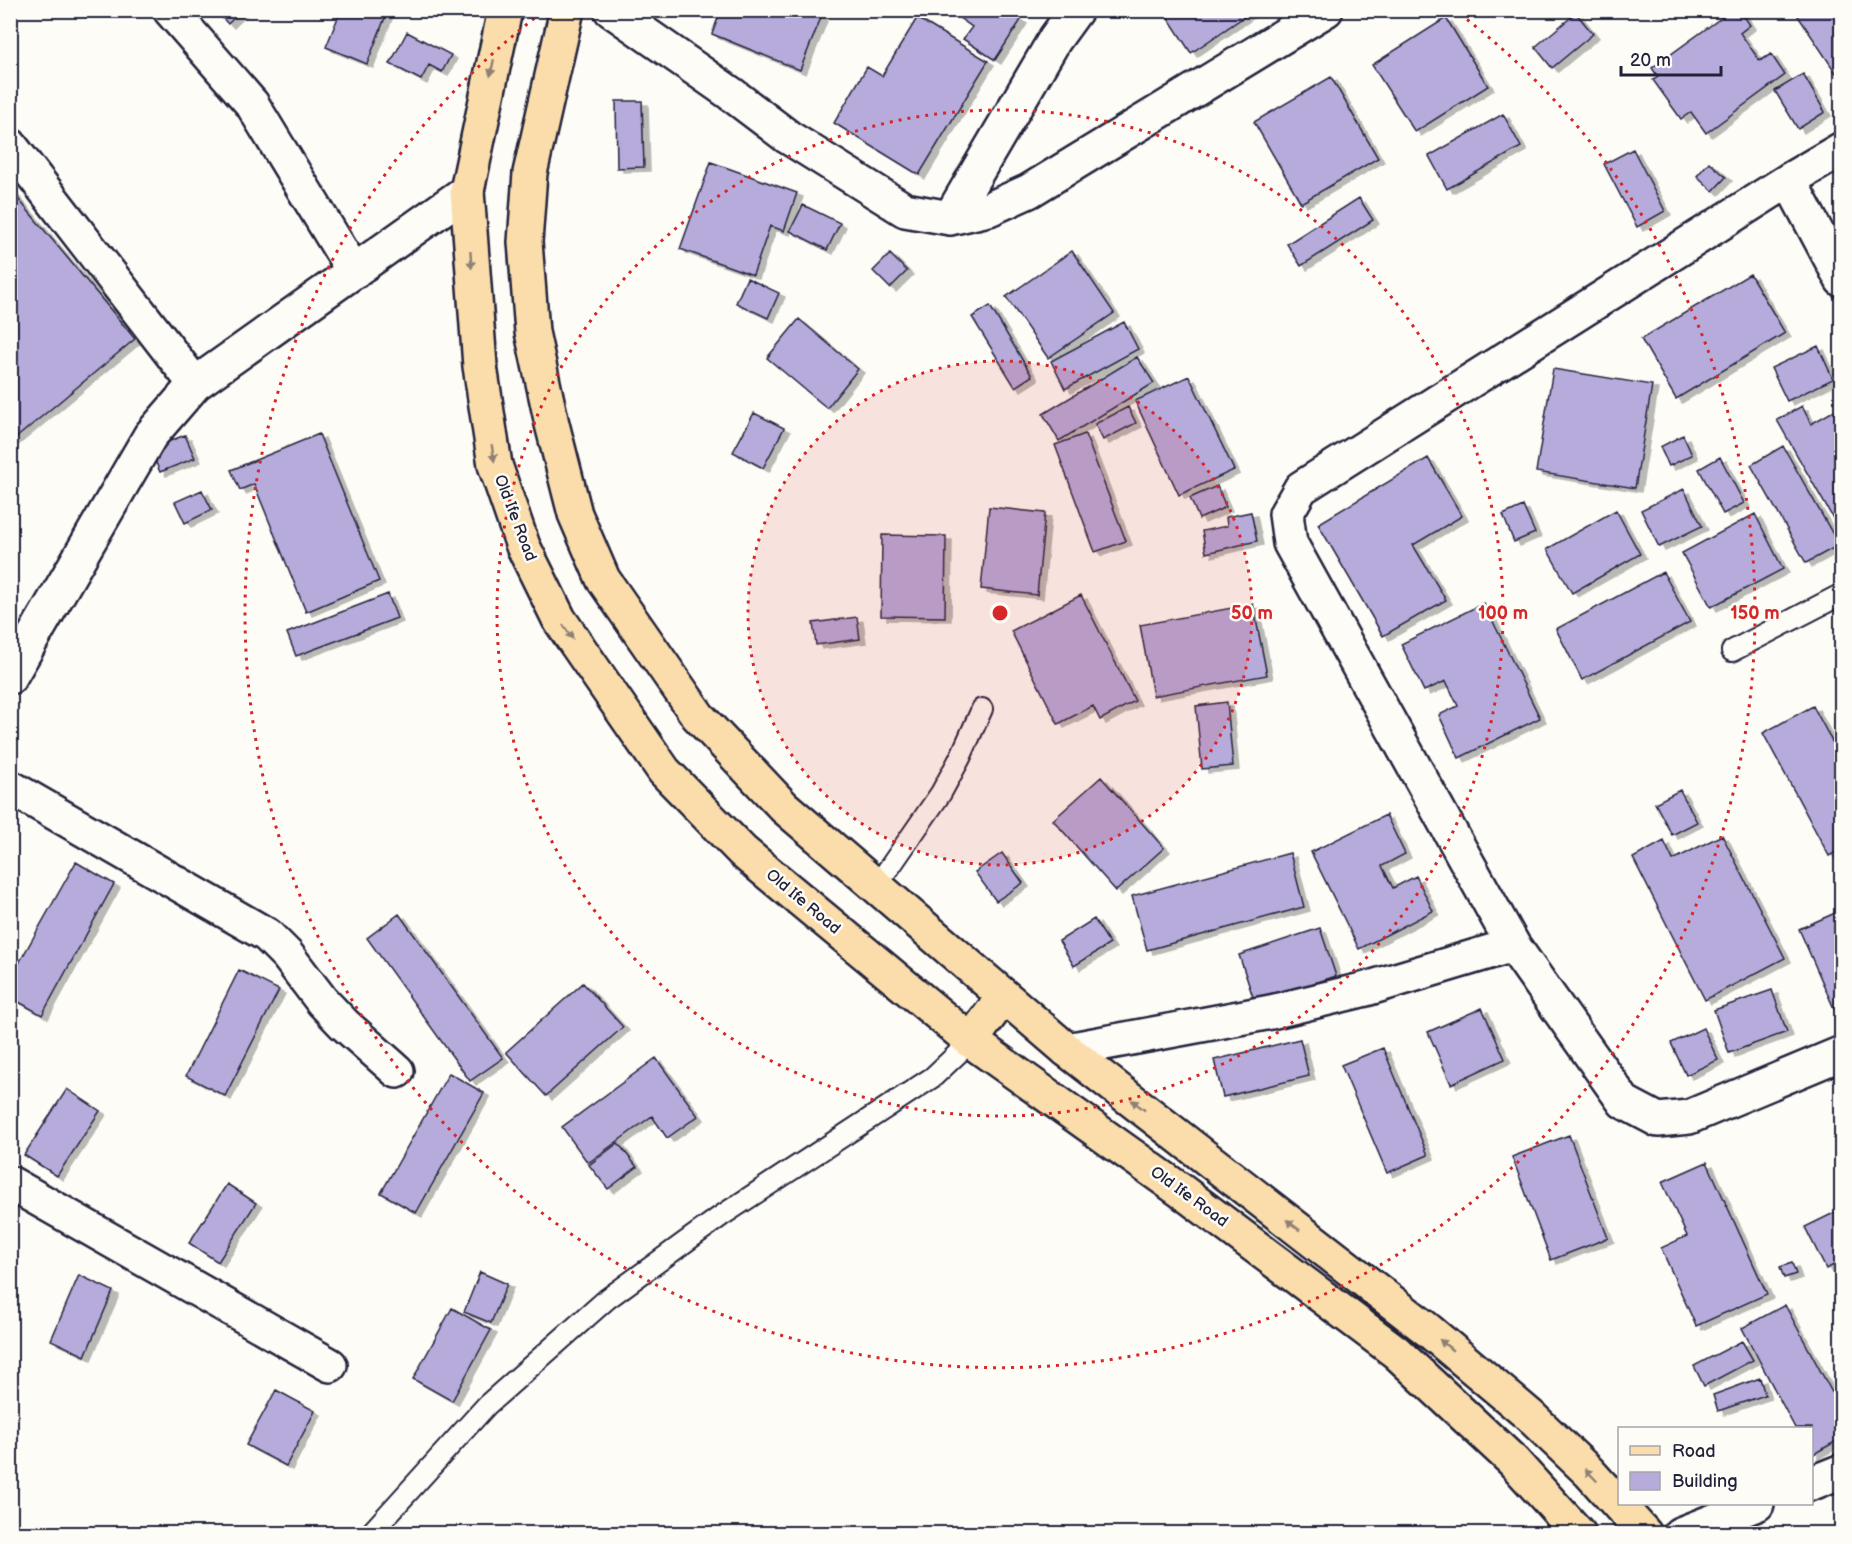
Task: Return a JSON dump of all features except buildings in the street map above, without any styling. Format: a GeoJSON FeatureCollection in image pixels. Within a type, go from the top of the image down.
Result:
{"type":"FeatureCollection","features":[{"type":"Feature","properties":{"kind":"main road","name":"Old Ife Road"},"geometry":{"type":"LineString","coordinates":[[505,10],[467,191],[480,366],[495,465],[523,546],[559,619],[664,771],[743,852],[971,1041],[1180,1190],[1396,1352],[1513,1461],[1579,1533]]}},
{"type":"Feature","properties":{"kind":"main road"},"geometry":{"type":"LineString","coordinates":[[567,10],[530,173],[525,242],[532,332],[575,514],[603,579],[698,716],[784,807],[876,887],[1067,1050],[1428,1329],[1529,1415],[1618,1504]]}},
{"type":"Feature","properties":{"kind":"main road"},"geometry":{"type":"LineString","coordinates":[[971,1041],[1004,996]]}},
{"type":"Feature","properties":{"kind":"main road"},"geometry":{"type":"LineString","coordinates":[[1619,1505],[1645,1533]]}},
{"type":"Feature","properties":{"kind":"street"},"geometry":{"type":"LineString","coordinates":[[170,10],[252,104],[354,272]]}},
{"type":"Feature","properties":{"kind":"street"},"geometry":{"type":"LineString","coordinates":[[611,10],[788,136],[905,210],[950,218],[989,209],[1029,191],[1326,10]]}},
{"type":"Feature","properties":{"kind":"street"},"geometry":{"type":"LineString","coordinates":[[950,218],[1055,39],[1076,10]]}},
{"type":"Feature","properties":{"kind":"street"},"geometry":{"type":"LineString","coordinates":[[10,145],[195,384]]}},
{"type":"Feature","properties":{"kind":"street"},"geometry":{"type":"LineString","coordinates":[[1842,149],[1788,180],[1301,488],[1286,514],[1290,543],[1513,945],[1624,1102],[1658,1120],[1689,1117],[1842,1053]]}},
{"type":"Feature","properties":{"kind":"street"},"geometry":{"type":"LineString","coordinates":[[1788,180],[1842,280]]}},
{"type":"Feature","properties":{"kind":"street"},"geometry":{"type":"LineString","coordinates":[[10,677],[150,436],[195,384],[467,191]]}},
{"type":"Feature","properties":{"kind":"street"},"geometry":{"type":"LineString","coordinates":[[10,787],[267,935],[287,955],[322,1001],[344,1024],[397,1071]]}},
{"type":"Feature","properties":{"kind":"street"},"geometry":{"type":"LineString","coordinates":[[1067,1050],[1271,1012],[1366,989],[1513,945]]}},
{"type":"Feature","properties":{"kind":"street"},"geometry":{"type":"LineString","coordinates":[[10,1183],[330,1365]]}},
{"type":"Feature","properties":{"kind":"street"},"geometry":{"type":"LineString","coordinates":[[1813,1483],[1842,1471]]}},
{"type":"Feature","properties":{"kind":"street"},"geometry":{"type":"LineString","coordinates":[[1680,1533],[1752,1505]]}},
{"type":"Feature","properties":{"kind":"lane"},"geometry":{"type":"LineString","coordinates":[[1732,651],[1842,594]]}},
{"type":"Feature","properties":{"kind":"lane"},"geometry":{"type":"LineString","coordinates":[[876,887],[942,793],[982,709]]}},
{"type":"Feature","properties":{"kind":"lane"},"geometry":{"type":"LineString","coordinates":[[370,1533],[487,1405],[607,1299],[721,1216],[933,1077],[971,1041]]}}]}
